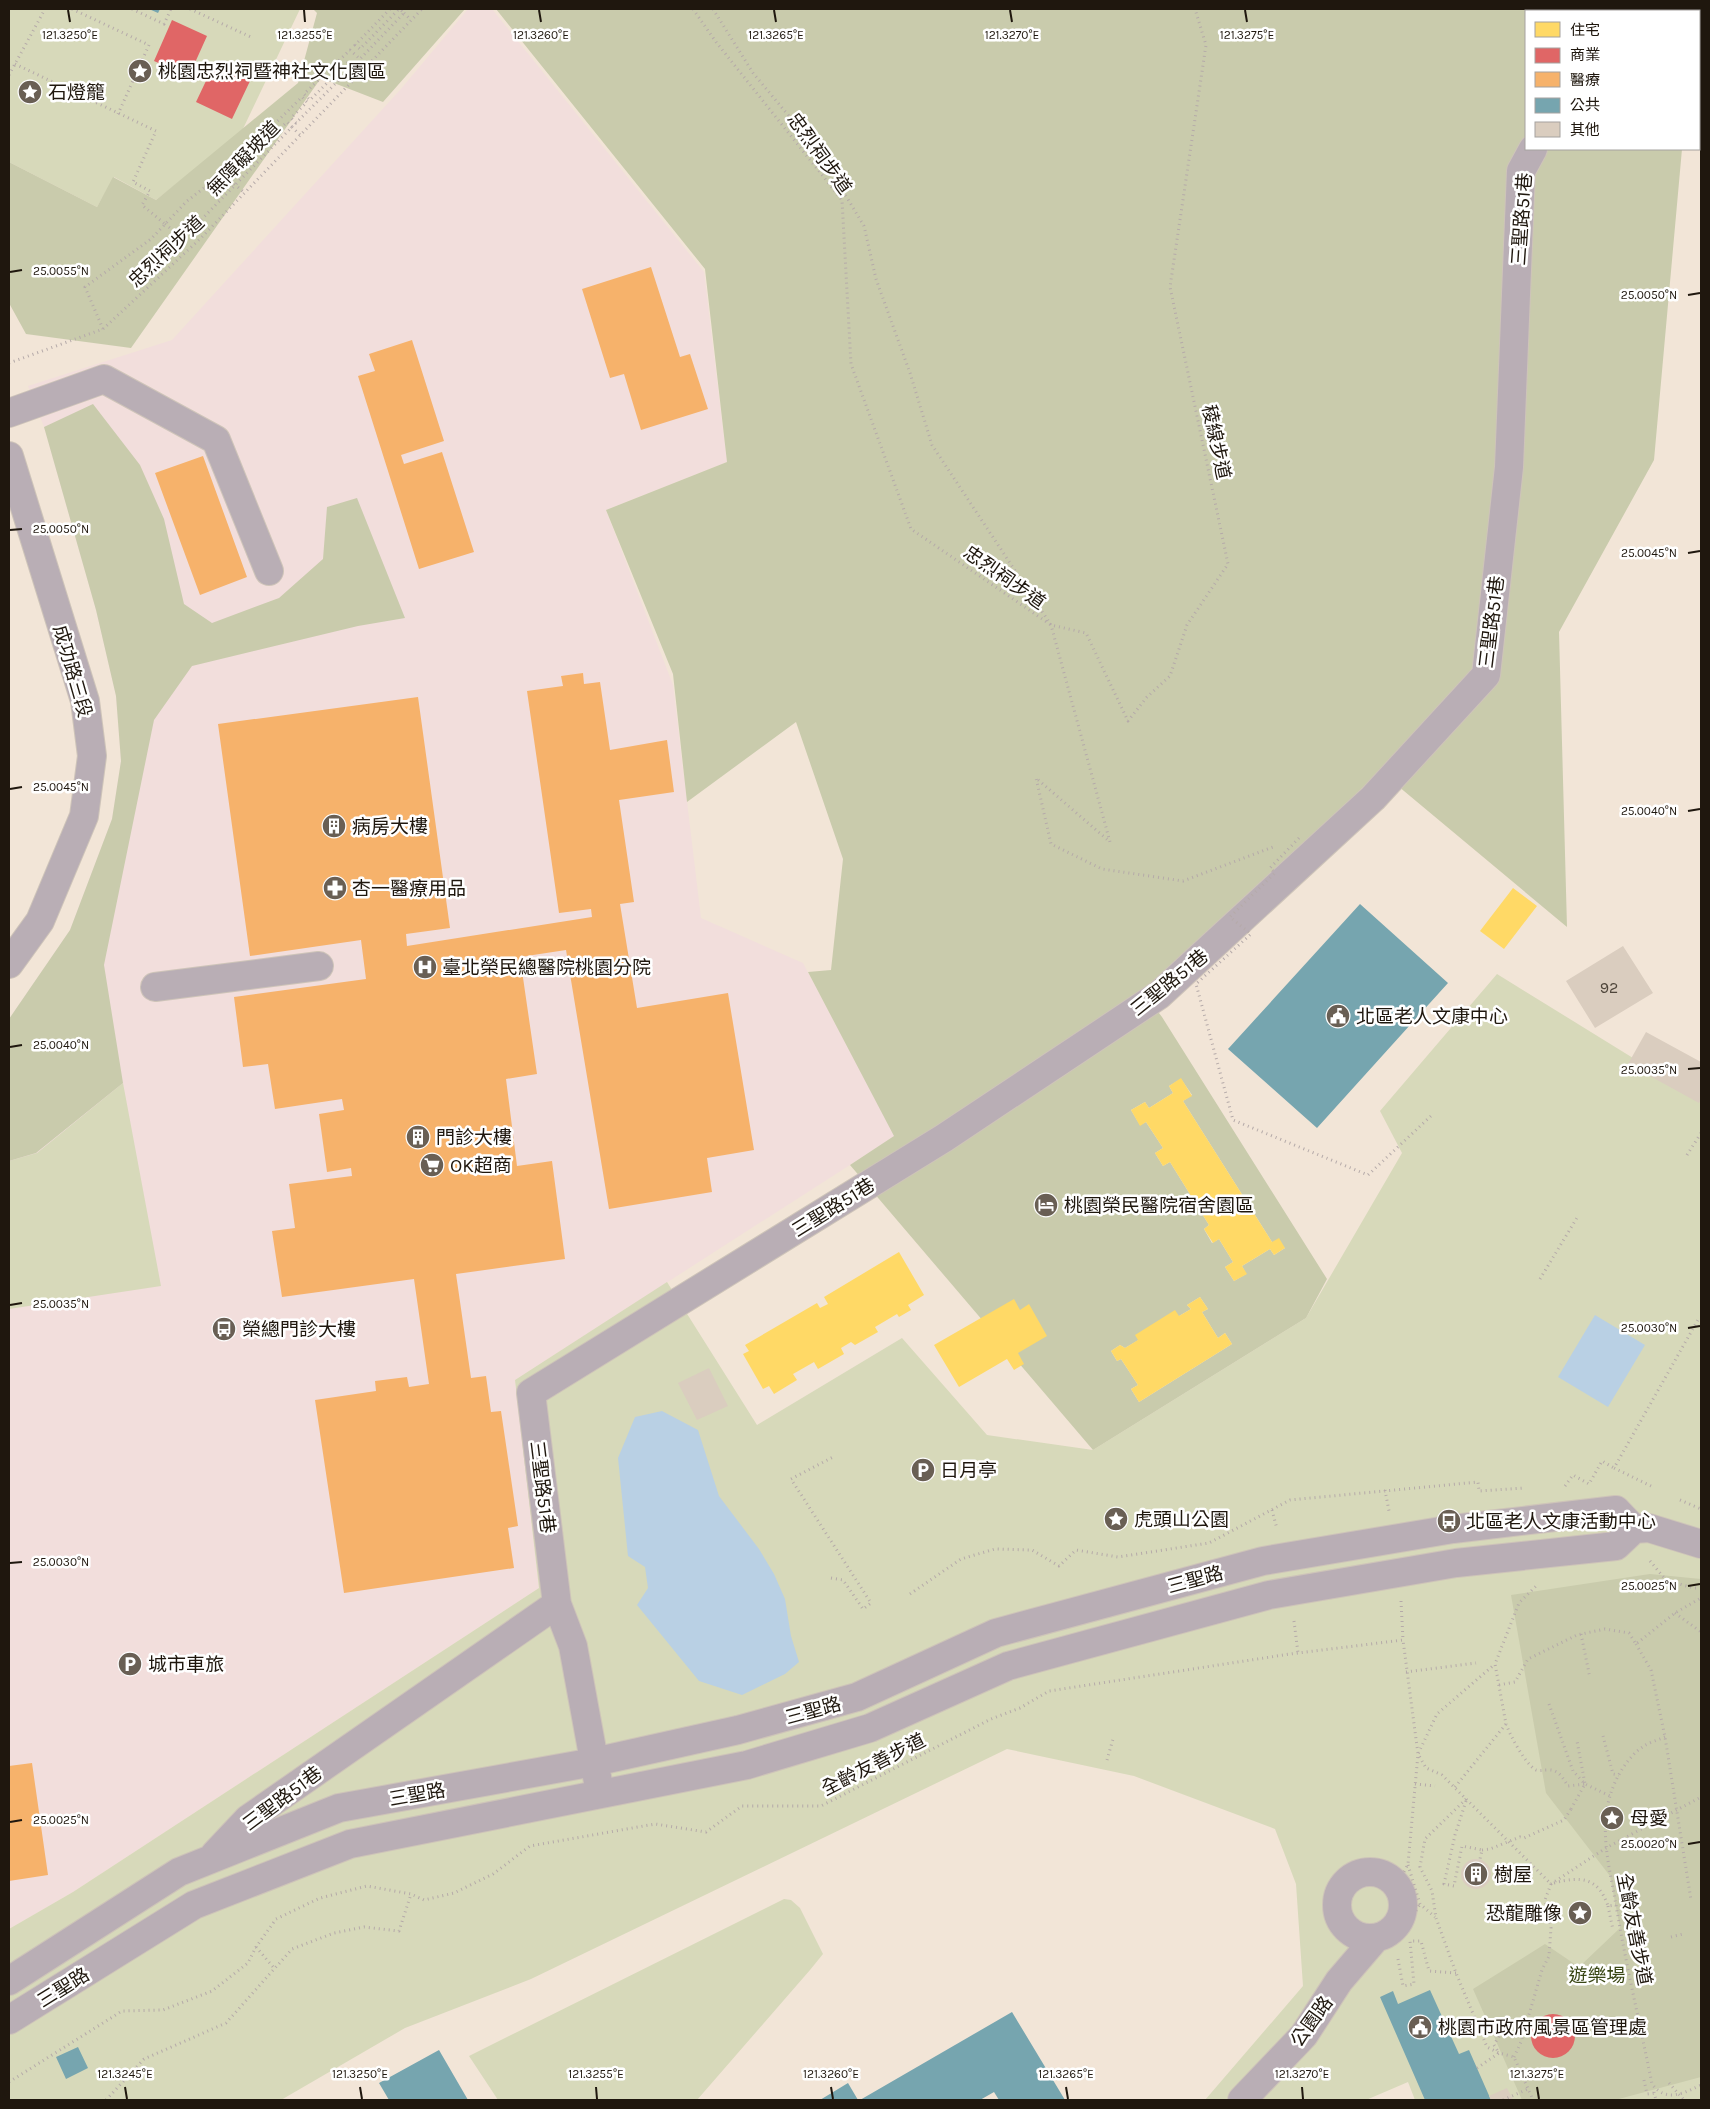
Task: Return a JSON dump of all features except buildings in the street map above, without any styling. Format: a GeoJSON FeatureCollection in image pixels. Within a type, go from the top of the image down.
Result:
{"type":"FeatureCollection","features":[{"type":"Feature","properties":{"kind":"street","name":"三聖路51巷"},"geometry":{"type":"LineString","coordinates":[[600,1794],[573,1646],[557,1604],[531,1393],[944,1138],[1159,995],[1373,798],[1486,675],[1509,467],[1521,171],[1532,150]]}},
{"type":"Feature","properties":{"kind":"street"},"geometry":{"type":"LineString","coordinates":[[9,413],[104,379],[216,440],[269,571]]}},
{"type":"Feature","properties":{"kind":"street","name":"成功路三段"},"geometry":{"type":"LineString","coordinates":[[9,456],[85,701],[92,756],[84,816],[40,921],[9,964]]}},
{"type":"Feature","properties":{"kind":"street"},"geometry":{"type":"LineString","coordinates":[[155,987],[320,966]]}},
{"type":"Feature","properties":{"kind":"street","name":"三聖路"},"geometry":{"type":"LineString","coordinates":[[9,1981],[179,1872],[339,1808],[594,1762],[738,1730],[857,1697],[996,1633],[1264,1561],[1453,1530],[1616,1510],[1634,1529],[1616,1546],[1456,1563],[1269,1595],[1008,1666],[870,1728],[747,1765],[350,1844],[194,1905],[9,2020]]}},
{"type":"Feature","properties":{"kind":"street"},"geometry":{"type":"LineString","coordinates":[[1634,1529],[1649,1528],[1701,1544]]}},
{"type":"Feature","properties":{"kind":"street","name":"三聖路51巷"},"geometry":{"type":"LineString","coordinates":[[208,1861],[248,1819],[557,1604]]}},
{"type":"Feature","properties":{"kind":"street"},"geometry":{"type":"LineString","coordinates":[[1391,1943],[1363,1938],[1353,1934],[1344,1926],[1337,1908],[1340,1891],[1350,1879],[1365,1872],[1389,1877],[1402,1875]]}},
{"type":"Feature","properties":{"kind":"street","name":"公園路"},"geometry":{"type":"LineString","coordinates":[[1242,2100],[1304,2035],[1339,1982],[1391,1943],[1386,1935],[1395,1928],[1401,1918],[1404,1907],[1402,1875]]}},
{"type":"Feature","properties":{"kind":"path"},"geometry":{"type":"LineString","coordinates":[[9,75],[45,9]]}},
{"type":"Feature","properties":{"kind":"path"},"geometry":{"type":"LineString","coordinates":[[15,64],[118,114],[149,45],[72,9]]}},
{"type":"Feature","properties":{"kind":"path"},"geometry":{"type":"LineString","coordinates":[[132,9],[164,24],[171,9]]}},
{"type":"Feature","properties":{"kind":"path"},"geometry":{"type":"LineString","coordinates":[[190,9],[251,37]]}},
{"type":"Feature","properties":{"kind":"path"},"geometry":{"type":"LineString","coordinates":[[390,9],[355,45],[360,49],[400,9],[412,20]]}},
{"type":"Feature","properties":{"kind":"path","name":"忠烈祠步道"},"geometry":{"type":"LineString","coordinates":[[118,114],[156,131],[134,182],[150,191],[142,205],[165,224],[151,239],[85,287],[103,329],[201,238],[422,9]]}},
{"type":"Feature","properties":{"kind":"path","name":"忠烈祠步道"},"geometry":{"type":"LineString","coordinates":[[693,9],[716,42],[842,200],[852,364],[911,529],[1051,625],[1110,842],[1036,778],[1051,844],[1102,869],[1182,881],[1281,844]]}},
{"type":"Feature","properties":{"kind":"path"},"geometry":{"type":"LineString","coordinates":[[713,9],[753,72],[799,128],[820,165],[834,176],[864,226],[876,279],[910,373],[932,445],[1051,625]]}},
{"type":"Feature","properties":{"kind":"path","name":"稜線步道"},"geometry":{"type":"LineString","coordinates":[[1051,625],[1086,633],[1128,721],[1147,697],[1170,676],[1187,625],[1228,564],[1170,287],[1206,45],[1195,9]]}},
{"type":"Feature","properties":{"kind":"path","name":"無障礙坡道"},"geometry":{"type":"LineString","coordinates":[[245,193],[228,179],[209,184],[187,201],[165,224],[178,235],[194,227],[292,127],[287,122],[254,154],[249,149],[302,97],[307,102],[291,118],[296,123],[353,66],[349,61],[310,100],[304,94],[350,50],[360,59],[404,13]]}},
{"type":"Feature","properties":{"kind":"path"},"geometry":{"type":"LineString","coordinates":[[292,127],[300,135]]}},
{"type":"Feature","properties":{"kind":"path"},"geometry":{"type":"LineString","coordinates":[[9,363],[103,329]]}},
{"type":"Feature","properties":{"kind":"path"},"geometry":{"type":"LineString","coordinates":[[1290,841],[1299,838],[1270,868],[1275,873],[1230,917],[1251,934],[1196,984],[1233,1120],[1368,1175],[1432,1116]]}},
{"type":"Feature","properties":{"kind":"path"},"geometry":{"type":"LineString","coordinates":[[1686,1155],[1701,1133]]}},
{"type":"Feature","properties":{"kind":"path"},"geometry":{"type":"LineString","coordinates":[[1540,1279],[1578,1216]]}},
{"type":"Feature","properties":{"kind":"path"},"geometry":{"type":"LineString","coordinates":[[1614,1468],[1699,1318]]}},
{"type":"Feature","properties":{"kind":"path"},"geometry":{"type":"LineString","coordinates":[[832,1578],[844,1580],[863,1609],[871,1604],[791,1479],[835,1456]]}},
{"type":"Feature","properties":{"kind":"path"},"geometry":{"type":"LineString","coordinates":[[1556,1487],[1565,1486],[1573,1475],[1589,1484],[1602,1461],[1651,1486]]}},
{"type":"Feature","properties":{"kind":"path"},"geometry":{"type":"LineString","coordinates":[[910,1594],[961,1559],[995,1549],[1032,1550],[1059,1566],[1076,1550],[1118,1557],[1209,1543],[1290,1500],[1478,1482],[1479,1491],[1527,1488]]}},
{"type":"Feature","properties":{"kind":"path"},"geometry":{"type":"LineString","coordinates":[[1385,1490],[1389,1514]]}},
{"type":"Feature","properties":{"kind":"path"},"geometry":{"type":"LineString","coordinates":[[1680,1500],[1701,1509]]}},
{"type":"Feature","properties":{"kind":"path"},"geometry":{"type":"LineString","coordinates":[[1272,1510],[1277,1532]]}},
{"type":"Feature","properties":{"kind":"path"},"geometry":{"type":"LineString","coordinates":[[1634,1529],[1648,1559],[1666,1580],[1693,1588],[1701,1588]]}},
{"type":"Feature","properties":{"kind":"path"},"geometry":{"type":"LineString","coordinates":[[1636,1644],[1675,1613],[1701,1598]]}},
{"type":"Feature","properties":{"kind":"path"},"geometry":{"type":"LineString","coordinates":[[1401,1601],[1406,1672],[1418,1754],[1402,1875],[1420,1904],[1436,1918]]}},
{"type":"Feature","properties":{"kind":"path"},"geometry":{"type":"LineString","coordinates":[[1675,1613],[1701,1632]]}},
{"type":"Feature","properties":{"kind":"path"},"geometry":{"type":"LineString","coordinates":[[1293,1616],[1298,1653]]}},
{"type":"Feature","properties":{"kind":"path"},"geometry":{"type":"LineString","coordinates":[[1499,1685],[1515,1682],[1528,1659],[1581,1634],[1605,1629],[1629,1633],[1651,1670],[1665,1737],[1691,1900]]}},
{"type":"Feature","properties":{"kind":"path"},"geometry":{"type":"LineString","coordinates":[[1507,1632],[1496,1664],[1506,1724],[1511,1737],[1531,1766],[1539,1771],[1551,1769],[1559,1773],[1568,1786],[1585,1784]]}},
{"type":"Feature","properties":{"kind":"path"},"geometry":{"type":"LineString","coordinates":[[1581,1634],[1590,1678]]}},
{"type":"Feature","properties":{"kind":"path","name":"全齡友善步道"},"geometry":{"type":"LineString","coordinates":[[9,2082],[122,2011],[164,2010],[212,1991],[248,1963],[256,1947],[276,1919],[320,1898],[367,1886],[411,1894],[424,1900],[454,1893],[493,1874],[530,1846],[655,1824],[706,1832],[742,1806],[821,1806],[992,1719],[1020,1708],[1049,1691],[1298,1653],[1403,1640]]}},
{"type":"Feature","properties":{"kind":"path"},"geometry":{"type":"LineString","coordinates":[[1406,1672],[1476,1663]]}},
{"type":"Feature","properties":{"kind":"path"},"geometry":{"type":"LineString","coordinates":[[1418,1754],[1437,1714],[1496,1664]]}},
{"type":"Feature","properties":{"kind":"path"},"geometry":{"type":"LineString","coordinates":[[1549,1704],[1561,1742],[1573,1771],[1585,1784],[1610,1796]]}},
{"type":"Feature","properties":{"kind":"path"},"geometry":{"type":"LineString","coordinates":[[1455,1788],[1506,1724]]}},
{"type":"Feature","properties":{"kind":"path"},"geometry":{"type":"LineString","coordinates":[[1602,1736],[1613,1774],[1619,1775]]}},
{"type":"Feature","properties":{"kind":"path"},"geometry":{"type":"LineString","coordinates":[[1665,1737],[1644,1746],[1631,1758],[1619,1775],[1610,1796],[1606,1820],[1606,1848],[1701,1796]]}},
{"type":"Feature","properties":{"kind":"path"},"geometry":{"type":"LineString","coordinates":[[1107,1760],[1113,1739]]}},
{"type":"Feature","properties":{"kind":"path"},"geometry":{"type":"LineString","coordinates":[[1466,1799],[1444,1884],[1454,1886],[1462,1846],[1482,1850],[1490,1849],[1520,1837],[1524,1838],[1564,1820],[1585,1784],[1577,1741]]}},
{"type":"Feature","properties":{"kind":"path"},"geometry":{"type":"LineString","coordinates":[[1418,1754],[1426,1768],[1442,1775],[1551,1884]]}},
{"type":"Feature","properties":{"kind":"path"},"geometry":{"type":"LineString","coordinates":[[1415,1784],[1435,1786]]}},
{"type":"Feature","properties":{"kind":"path"},"geometry":{"type":"LineString","coordinates":[[1466,1799],[1425,1839],[1420,1867],[1432,1891],[1436,1918],[1456,1973],[1487,2047],[1499,2054],[1514,2057]]}},
{"type":"Feature","properties":{"kind":"path","name":"全齡友善步道"},"geometry":{"type":"LineString","coordinates":[[1551,1884],[1606,1848],[1656,2100]]}},
{"type":"Feature","properties":{"kind":"path"},"geometry":{"type":"LineString","coordinates":[[1480,1859],[1482,1850]]}},
{"type":"Feature","properties":{"kind":"path"},"geometry":{"type":"LineString","coordinates":[[1551,1884],[1577,1879],[1590,1881],[1599,1886],[1608,1906],[1613,1930]]}},
{"type":"Feature","properties":{"kind":"path"},"geometry":{"type":"LineString","coordinates":[[1533,2100],[1514,2057],[1521,2042],[1542,1970],[1549,1956],[1551,1928],[1545,1900],[1551,1884]]}},
{"type":"Feature","properties":{"kind":"path"},"geometry":{"type":"LineString","coordinates":[[106,2100],[144,2059],[226,2023],[292,1949],[334,1933],[364,1927],[399,1931],[411,1894]]}},
{"type":"Feature","properties":{"kind":"path"},"geometry":{"type":"LineString","coordinates":[[1420,1904],[1391,1943],[1403,1986],[1414,1984],[1410,1942],[1422,1941],[1428,1971],[1456,1973]]}},
{"type":"Feature","properties":{"kind":"path"},"geometry":{"type":"LineString","coordinates":[[1608,1906],[1616,1905]]}},
{"type":"Feature","properties":{"kind":"path"},"geometry":{"type":"LineString","coordinates":[[1671,1937],[1683,1934]]}},
{"type":"Feature","properties":{"kind":"path"},"geometry":{"type":"LineString","coordinates":[[256,1947],[274,1968]]}},
{"type":"Feature","properties":{"kind":"path"},"geometry":{"type":"LineString","coordinates":[[1499,2054],[1494,2045],[1499,2034],[1507,2026],[1527,2018]]}},
{"type":"Feature","properties":{"kind":"path"},"geometry":{"type":"LineString","coordinates":[[1477,2068],[1499,2054]]}},
{"type":"Feature","properties":{"kind":"path"},"geometry":{"type":"LineString","coordinates":[[1644,2080],[1647,2094],[1654,2092]]}},
{"type":"Feature","properties":{"kind":"path"},"geometry":{"type":"LineString","coordinates":[[1669,2083],[1684,2100]]}},
{"type":"Feature","properties":{"kind":"path"},"geometry":{"type":"LineString","coordinates":[[1652,2084],[1664,2094],[1679,2095],[1701,2085]]}},
{"type":"Feature","properties":{"kind":"path"},"geometry":{"type":"LineString","coordinates":[[1503,2100],[1528,2089]]}},
{"type":"Feature","properties":{"kind":"shaded area","name":"臺北榮民總醫院桃園分院"},"geometry":{"type":"Polygon","coordinates":[[[468,9],[492,9],[704,272],[727,462],[606,510],[673,685],[701,918],[803,963],[895,1136],[515,1380],[539,1588],[73,1892],[9,1929],[9,1019],[70,930],[112,819],[121,761],[116,696],[96,610],[44,427],[28,386],[172,340],[400,90],[468,9]]]}},
{"type":"Feature","properties":{"kind":"green space","name":"桃園忠烈祠暨神社文化園區"},"geometry":{"type":"Polygon","coordinates":[[[9,9],[300,9],[241,133],[156,200],[114,177],[97,207],[9,162],[9,9]]]}},
{"type":"Feature","properties":{"kind":"green space"},"geometry":{"type":"Polygon","coordinates":[[[313,9],[465,9],[383,102],[321,78],[131,348],[26,334],[9,303],[9,162],[97,207],[113,177],[156,200],[298,83],[317,13],[313,9]]]}},
{"type":"Feature","properties":{"kind":"green space"},"geometry":{"type":"Polygon","coordinates":[[[496,9],[1638,10],[1525,10],[1525,150],[1682,150],[1654,460],[1559,632],[1567,927],[1380,771],[1146,996],[1162,1017],[1327,1279],[1306,1318],[1093,1450],[850,1165],[894,1136],[808,972],[831,970],[843,859],[796,722],[687,802],[673,674],[606,510],[727,462],[705,269],[496,9]],[[1181,1079],[1169,1086],[1173,1093],[1149,1108],[1145,1102],[1131,1110],[1140,1125],[1146,1122],[1163,1148],[1155,1153],[1163,1166],[1170,1162],[1209,1225],[1204,1229],[1212,1243],[1219,1239],[1233,1262],[1225,1267],[1234,1281],[1246,1274],[1242,1266],[1270,1249],[1274,1255],[1285,1248],[1272,1242],[1183,1101],[1192,1095],[1181,1079]],[[1200,1297],[1187,1305],[1191,1309],[1125,1348],[1120,1345],[1111,1351],[1117,1361],[1121,1359],[1138,1385],[1131,1389],[1139,1402],[1232,1344],[1225,1333],[1218,1338],[1202,1312],[1208,1309],[1200,1297]]]}},
{"type":"Feature","properties":{"kind":"green space"},"geometry":{"type":"Polygon","coordinates":[[[93,404],[140,465],[164,519],[184,604],[212,623],[279,598],[323,559],[327,507],[357,498],[405,618],[358,626],[192,666],[154,720],[104,965],[123,1083],[36,1153],[9,1161],[9,1019],[70,930],[112,819],[121,761],[116,696],[96,610],[44,427],[93,404]]]}},
{"type":"Feature","properties":{"kind":"green space","name":"虎頭山公園"},"geometry":{"type":"Polygon","coordinates":[[[1497,974],[1701,1100],[1701,2100],[1415,2100],[1408,2082],[1366,2100],[1205,2100],[1303,1986],[1296,1884],[1275,1829],[1134,1776],[1007,1749],[531,1979],[405,2028],[281,2100],[9,2100],[9,1929],[73,1892],[539,1588],[515,1380],[667,1282],[757,1425],[902,1338],[987,1435],[1093,1450],[1306,1318],[1402,1153],[1380,1111],[1497,974]]]}},
{"type":"Feature","properties":{"kind":"green space"},"geometry":{"type":"Polygon","coordinates":[[[123,1083],[161,1286],[9,1309],[9,1161],[37,1153],[123,1083]]]}},
{"type":"Feature","properties":{"kind":"green space","name":"遊樂場"},"geometry":{"type":"Polygon","coordinates":[[[1650,1574],[1701,1579],[1701,2077],[1615,2100],[1522,2100],[1473,1989],[1545,1944],[1579,1967],[1620,1928],[1610,1876],[1546,1793],[1511,1595],[1650,1574]]]}},
{"type":"Feature","properties":{"kind":"green space"},"geometry":{"type":"Polygon","coordinates":[[[784,1899],[791,1900],[800,1908],[823,1954],[697,2100],[498,2100],[469,2056],[784,1899]]]}},
{"type":"Feature","properties":{"kind":"water"},"geometry":{"type":"Polygon","coordinates":[[[1595,1315],[1645,1345],[1608,1407],[1558,1377],[1595,1315]]]}},
{"type":"Feature","properties":{"kind":"water"},"geometry":{"type":"Polygon","coordinates":[[[662,1411],[698,1430],[719,1496],[759,1549],[774,1574],[785,1599],[791,1636],[799,1662],[785,1674],[742,1695],[699,1681],[637,1605],[648,1588],[645,1567],[628,1556],[618,1458],[635,1417],[662,1411]]]}},
{"type":"Feature","properties":{"kind":"place","name":"桃園忠烈祠暨神社文化園區"},"geometry":{"type":"Point","coordinates":[140,71]}},
{"type":"Feature","properties":{"kind":"place","name":"石燈籠"},"geometry":{"type":"Point","coordinates":[30,92]}},
{"type":"Feature","properties":{"kind":"place","name":"病房大樓"},"geometry":{"type":"Point","coordinates":[334,826]}},
{"type":"Feature","properties":{"kind":"place","name":"杏一醫療用品"},"geometry":{"type":"Point","coordinates":[335,888]}},
{"type":"Feature","properties":{"kind":"place","name":"臺北榮民總醫院桃園分院"},"geometry":{"type":"Point","coordinates":[425,967]}},
{"type":"Feature","properties":{"kind":"place","name":"北區老人文康中心"},"geometry":{"type":"Point","coordinates":[1338,1016]}},
{"type":"Feature","properties":{"kind":"place","name":"門診大樓"},"geometry":{"type":"Point","coordinates":[418,1137]}},
{"type":"Feature","properties":{"kind":"place","name":"OK超商"},"geometry":{"type":"Point","coordinates":[432,1165]}},
{"type":"Feature","properties":{"kind":"place","name":"桃園榮民醫院宿舍園區"},"geometry":{"type":"Point","coordinates":[1046,1205]}},
{"type":"Feature","properties":{"kind":"place","name":"榮總門診大樓"},"geometry":{"type":"Point","coordinates":[224,1329]}},
{"type":"Feature","properties":{"kind":"place","name":"日月亭"},"geometry":{"type":"Point","coordinates":[923,1470]}},
{"type":"Feature","properties":{"kind":"place","name":"虎頭山公園"},"geometry":{"type":"Point","coordinates":[1116,1519]}},
{"type":"Feature","properties":{"kind":"place","name":"北區老人文康活動中心"},"geometry":{"type":"Point","coordinates":[1449,1521]}},
{"type":"Feature","properties":{"kind":"place","name":"城市車旅"},"geometry":{"type":"Point","coordinates":[130,1664]}},
{"type":"Feature","properties":{"kind":"place","name":"母愛"},"geometry":{"type":"Point","coordinates":[1612,1818]}},
{"type":"Feature","properties":{"kind":"place","name":"樹屋"},"geometry":{"type":"Point","coordinates":[1476,1874]}},
{"type":"Feature","properties":{"kind":"place","name":"恐龍雕像"},"geometry":{"type":"Point","coordinates":[1580,1913]}},
{"type":"Feature","properties":{"kind":"place","name":"桃園市政府風景區管理處"},"geometry":{"type":"Point","coordinates":[1420,2027]}}]}
